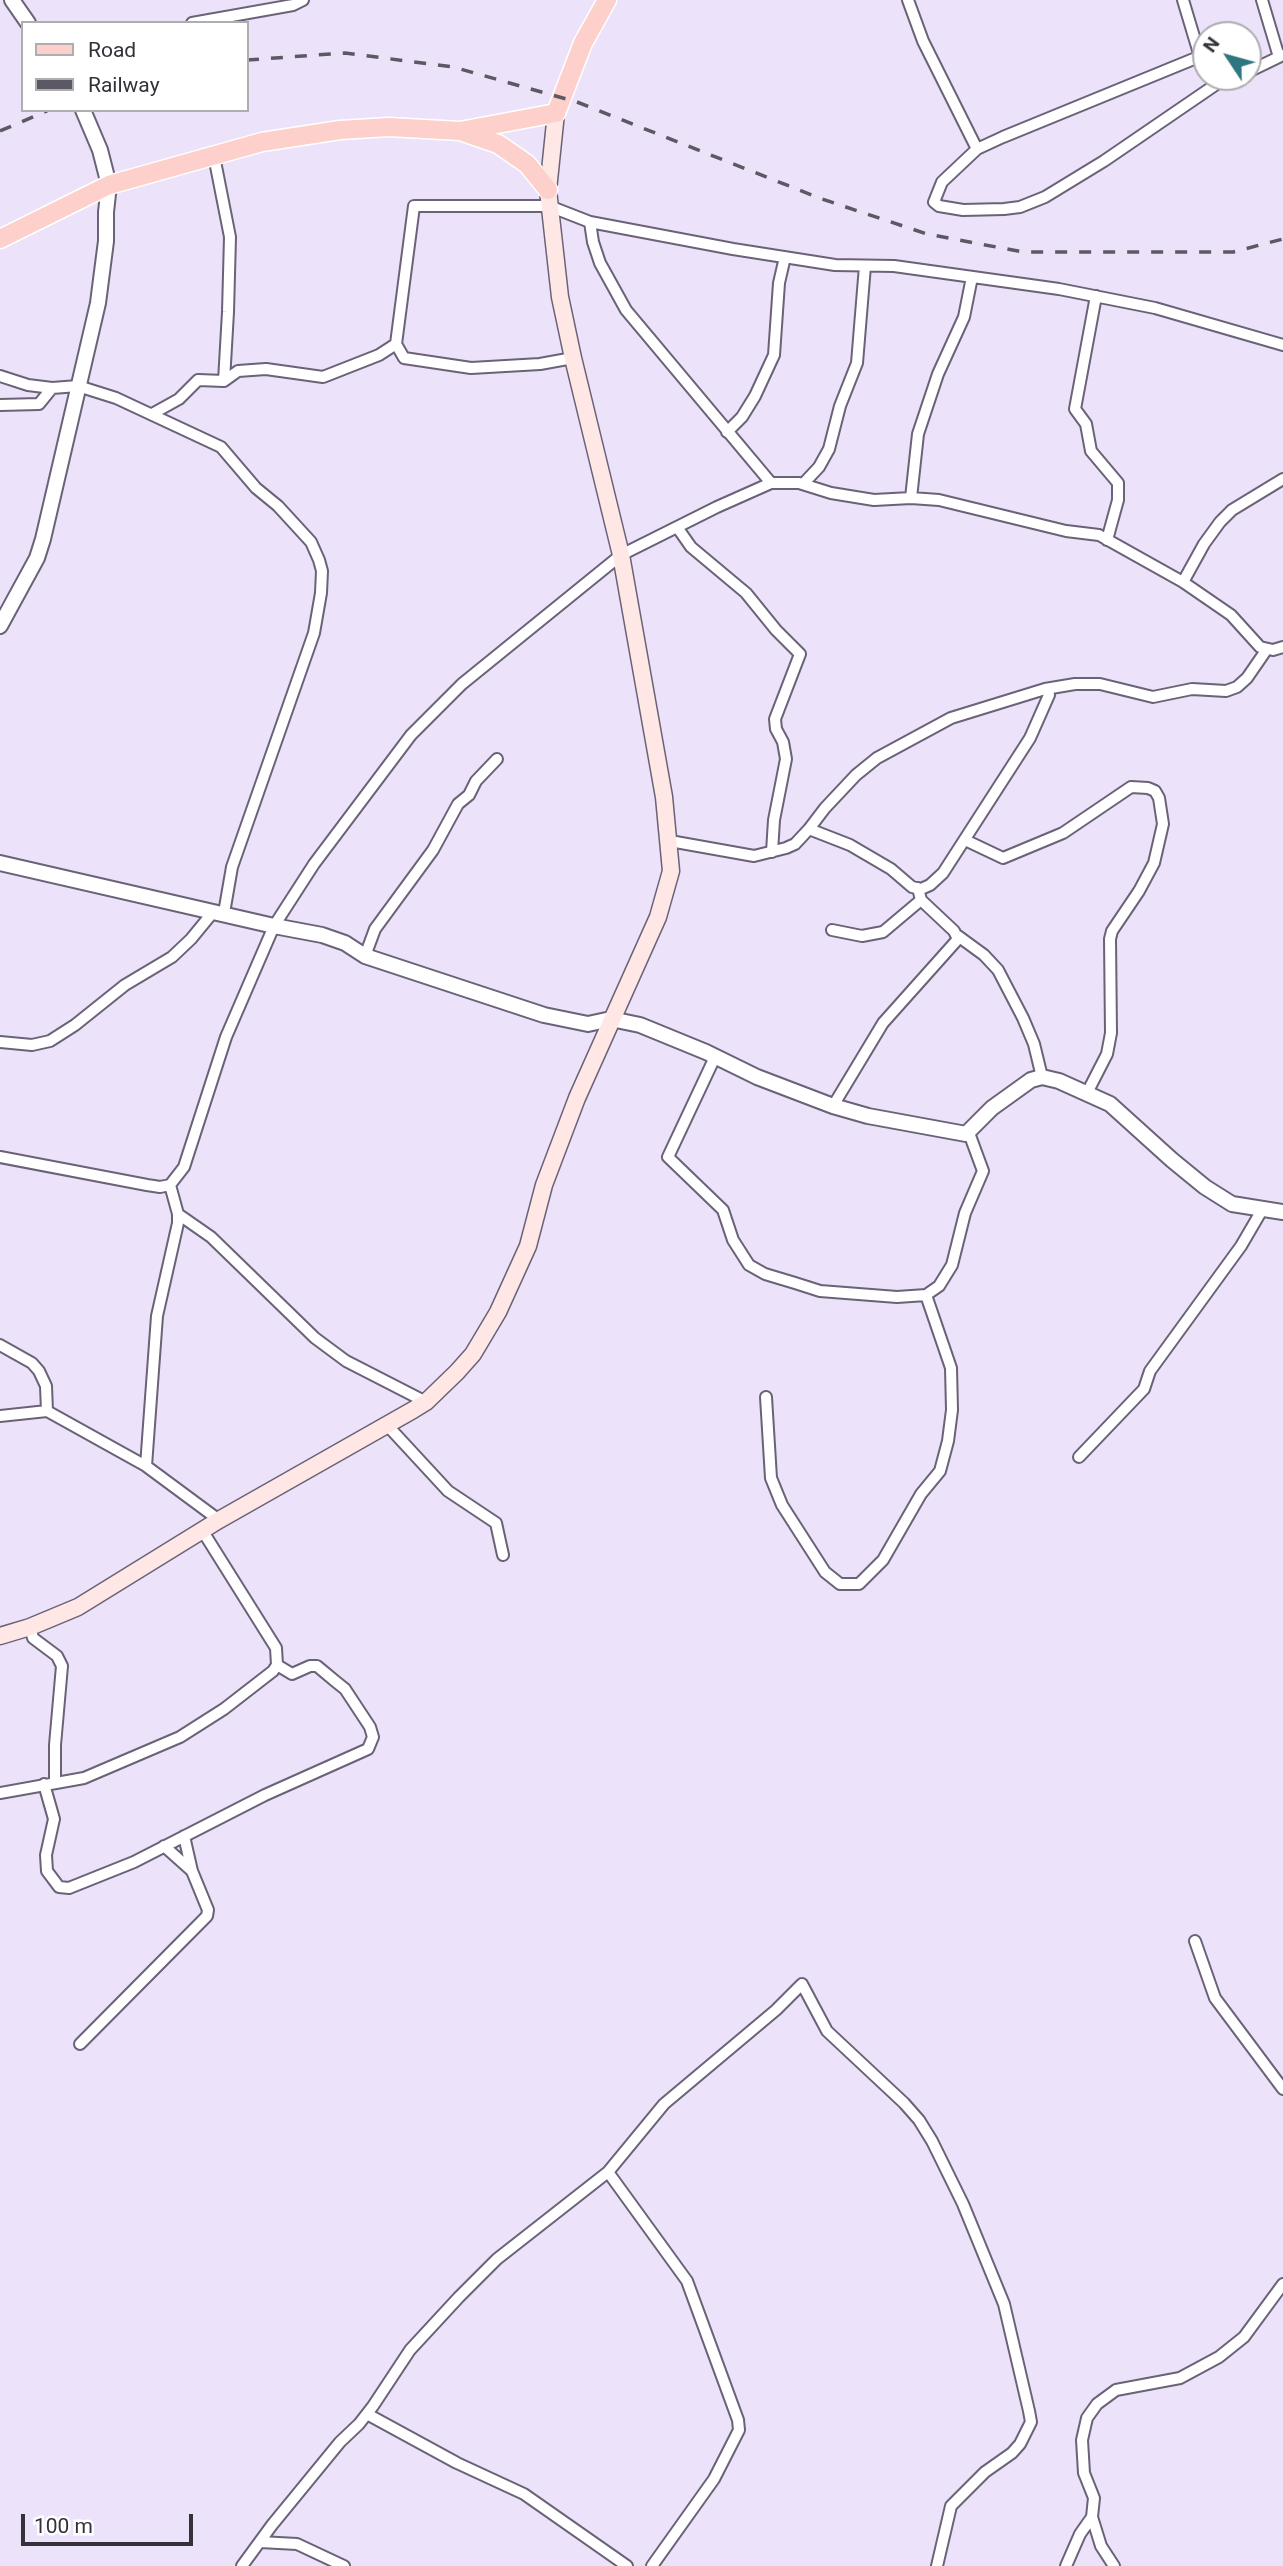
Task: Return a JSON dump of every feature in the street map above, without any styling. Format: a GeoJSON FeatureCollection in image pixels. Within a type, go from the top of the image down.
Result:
{"type":"FeatureCollection","features":[{"type":"Feature","properties":{"kind":"main road"},"geometry":{"type":"LineString","coordinates":[[583,43],[592,0]]}},
{"type":"Feature","properties":{"kind":"main road"},"geometry":{"type":"LineString","coordinates":[[0,1636],[78,1607],[202,1530],[426,1402],[473,1354],[498,1312],[528,1246],[544,1185],[577,1098],[658,917],[671,871],[664,797],[621,555],[560,298],[548,198],[556,114],[583,43],[607,0]]}},
{"type":"Feature","properties":{"kind":"main road"},"geometry":{"type":"LineString","coordinates":[[0,239],[109,185],[262,142],[340,130],[389,127],[460,131],[556,114]]}},
{"type":"Feature","properties":{"kind":"main road"},"geometry":{"type":"LineString","coordinates":[[460,131],[498,144],[527,164],[548,198]]}},
{"type":"Feature","properties":{"kind":"street"},"geometry":{"type":"LineString","coordinates":[[12,0],[27,21]]}},
{"type":"Feature","properties":{"kind":"street"},"geometry":{"type":"LineString","coordinates":[[203,21],[293,5],[303,0]]}},
{"type":"Feature","properties":{"kind":"street"},"geometry":{"type":"LineString","coordinates":[[908,0],[923,41],[976,149]]}},
{"type":"Feature","properties":{"kind":"street"},"geometry":{"type":"LineString","coordinates":[[1183,0],[1192,26]]}},
{"type":"Feature","properties":{"kind":"street"},"geometry":{"type":"LineString","coordinates":[[1262,0],[1281,56],[1262,65]]}},
{"type":"Feature","properties":{"kind":"street"},"geometry":{"type":"LineString","coordinates":[[1192,65],[1003,136],[976,149],[942,182],[934,198],[935,203],[963,210],[1004,209],[1020,207],[1045,197],[1148,132],[1201,91]]}},
{"type":"Feature","properties":{"kind":"street"},"geometry":{"type":"LineString","coordinates":[[0,626],[37,558],[43,539],[98,303],[106,242],[109,185],[100,150],[84,112]]}},
{"type":"Feature","properties":{"kind":"street"},"geometry":{"type":"LineString","coordinates":[[214,156],[230,237],[229,312],[224,381]]}},
{"type":"Feature","properties":{"kind":"street"},"geometry":{"type":"LineString","coordinates":[[573,358],[471,368],[404,358],[396,344],[414,206],[548,198],[590,222],[835,265],[894,266],[1096,296],[1168,312],[1283,345]]}},
{"type":"Feature","properties":{"kind":"street"},"geometry":{"type":"LineString","coordinates":[[590,222],[600,263],[626,310],[771,483]]}},
{"type":"Feature","properties":{"kind":"street"},"geometry":{"type":"LineString","coordinates":[[727,432],[742,417],[755,396],[774,355],[779,283],[785,257]]}},
{"type":"Feature","properties":{"kind":"street"},"geometry":{"type":"LineString","coordinates":[[803,484],[819,467],[829,449],[839,406],[857,363],[866,266]]}},
{"type":"Feature","properties":{"kind":"street"},"geometry":{"type":"LineString","coordinates":[[911,498],[918,434],[937,374],[964,317],[972,277]]}},
{"type":"Feature","properties":{"kind":"street"},"geometry":{"type":"LineString","coordinates":[[1096,296],[1075,410],[1086,424],[1091,451],[1118,484],[1118,500],[1107,540]]}},
{"type":"Feature","properties":{"kind":"street"},"geometry":{"type":"LineString","coordinates":[[152,414],[179,399],[198,380],[224,381],[238,371],[266,369],[323,377],[379,355],[396,344]]}},
{"type":"Feature","properties":{"kind":"street"},"geometry":{"type":"LineString","coordinates":[[0,376],[28,385],[52,388],[78,386],[116,398],[221,447],[256,488],[278,506],[311,542],[322,571],[314,633],[232,867],[219,912],[172,957],[125,985],[50,1041],[32,1045],[0,1042]]}},
{"type":"Feature","properties":{"kind":"street"},"geometry":{"type":"LineString","coordinates":[[0,405],[39,404],[52,388]]}},
{"type":"Feature","properties":{"kind":"street"},"geometry":{"type":"LineString","coordinates":[[1184,582],[1204,544],[1220,522],[1232,510],[1283,479]]}},
{"type":"Feature","properties":{"kind":"street"},"geometry":{"type":"LineString","coordinates":[[0,1157],[147,1185],[170,1185],[184,1167],[226,1037],[274,926],[314,864],[411,735],[462,684],[621,555],[771,483],[803,484],[831,493],[874,500],[911,498],[962,504],[1066,531],[1099,535],[1184,582],[1231,615],[1260,647],[1283,647]]}},
{"type":"Feature","properties":{"kind":"street"},"geometry":{"type":"LineString","coordinates":[[677,527],[691,547],[746,593],[800,654],[775,719],[786,759],[774,820],[772,852]]}},
{"type":"Feature","properties":{"kind":"street"},"geometry":{"type":"LineString","coordinates":[[670,841],[739,855],[754,856],[772,852],[795,844],[844,786],[877,758],[951,718],[1048,689],[1075,684],[1100,684],[1153,697],[1192,689],[1226,691],[1237,687],[1247,678],[1267,649]]}},
{"type":"Feature","properties":{"kind":"street"},"geometry":{"type":"LineString","coordinates":[[918,888],[930,885],[943,873],[965,840],[1030,738],[1049,695],[1048,689]]}},
{"type":"Feature","properties":{"kind":"street"},"geometry":{"type":"LineString","coordinates":[[365,956],[375,929],[433,850],[458,804],[498,759]]}},
{"type":"Feature","properties":{"kind":"street"},"geometry":{"type":"LineString","coordinates":[[965,840],[1003,858],[1063,833],[1132,787],[1148,788],[1155,791],[1159,798],[1163,824],[1154,863],[1112,931],[1111,1033],[1107,1054],[1087,1093]]}},
{"type":"Feature","properties":{"kind":"street"},"geometry":{"type":"LineString","coordinates":[[809,830],[850,845],[918,888],[921,900],[958,936],[984,955],[998,970],[1023,1018],[1034,1044],[1042,1077]]}},
{"type":"Feature","properties":{"kind":"street"},"geometry":{"type":"LineString","coordinates":[[0,863],[322,935],[345,943],[365,956],[544,1014],[588,1024],[611,1019],[640,1025],[715,1056],[757,1077],[833,1106],[868,1116],[961,1134],[970,1133],[992,1108],[1027,1082],[1042,1077],[1110,1104],[1205,1187],[1232,1204],[1283,1212]]}},
{"type":"Feature","properties":{"kind":"street"},"geometry":{"type":"LineString","coordinates":[[832,930],[862,936],[883,932],[921,900]]}},
{"type":"Feature","properties":{"kind":"street"},"geometry":{"type":"LineString","coordinates":[[833,1106],[883,1023],[956,942],[958,936]]}},
{"type":"Feature","properties":{"kind":"street"},"geometry":{"type":"LineString","coordinates":[[715,1056],[668,1157],[723,1210],[733,1240],[749,1265],[820,1291],[897,1297],[926,1295],[939,1286],[952,1265],[965,1213],[983,1171],[970,1133]]}},
{"type":"Feature","properties":{"kind":"street"},"geometry":{"type":"LineString","coordinates":[[146,1466],[158,1316],[178,1214],[170,1185]]}},
{"type":"Feature","properties":{"kind":"street"},"geometry":{"type":"LineString","coordinates":[[1079,1457],[1144,1389],[1150,1371],[1241,1246],[1262,1210]]}},
{"type":"Feature","properties":{"kind":"street"},"geometry":{"type":"LineString","coordinates":[[178,1214],[211,1237],[315,1338],[345,1361],[426,1402]]}},
{"type":"Feature","properties":{"kind":"street"},"geometry":{"type":"LineString","coordinates":[[766,1397],[771,1478],[782,1505],[825,1572],[840,1584],[859,1584],[883,1560],[921,1494],[940,1471],[948,1441],[952,1410],[951,1368],[926,1295]]}},
{"type":"Feature","properties":{"kind":"street"},"geometry":{"type":"LineString","coordinates":[[0,1345],[32,1363],[39,1371],[46,1386],[47,1411]]}},
{"type":"Feature","properties":{"kind":"street"},"geometry":{"type":"LineString","coordinates":[[0,1416],[47,1411],[146,1466],[219,1520]]}},
{"type":"Feature","properties":{"kind":"street"},"geometry":{"type":"LineString","coordinates":[[387,1425],[448,1491],[496,1523],[503,1555]]}},
{"type":"Feature","properties":{"kind":"street"},"geometry":{"type":"LineString","coordinates":[[0,1793],[84,1778],[180,1737],[248,1692],[273,1671],[277,1664],[276,1648],[202,1530]]}},
{"type":"Feature","properties":{"kind":"street"},"geometry":{"type":"LineString","coordinates":[[30,1627],[33,1638],[57,1656],[62,1666],[50,1784],[54,1819],[46,1864],[51,1878],[59,1887],[69,1888],[134,1862],[265,1795],[361,1754],[372,1743],[373,1737],[365,1719],[345,1689],[325,1671],[310,1665],[289,1674],[277,1664]]}},
{"type":"Feature","properties":{"kind":"street"},"geometry":{"type":"LineString","coordinates":[[80,2044],[207,1916],[208,1910],[192,1871],[184,1836]]}},
{"type":"Feature","properties":{"kind":"street"},"geometry":{"type":"LineString","coordinates":[[164,1846],[192,1871]]}},
{"type":"Feature","properties":{"kind":"street"},"geometry":{"type":"LineString","coordinates":[[1195,1941],[1215,1998],[1283,2089]]}},
{"type":"Feature","properties":{"kind":"street"},"geometry":{"type":"LineString","coordinates":[[242,2566],[340,2442],[367,2414],[410,2350],[459,2297],[497,2259],[608,2172],[664,2104],[776,2010],[801,1984],[827,2031],[919,2120],[962,2204],[1004,2304],[1031,2422],[1024,2439],[1016,2449],[985,2472],[951,2506],[937,2566]]}},
{"type":"Feature","properties":{"kind":"street"},"geometry":{"type":"LineString","coordinates":[[608,2172],[687,2281],[738,2420],[739,2430],[714,2479],[652,2566]]}},
{"type":"Feature","properties":{"kind":"street"},"geometry":{"type":"LineString","coordinates":[[1114,2566],[1101,2546],[1092,2517],[1094,2498],[1084,2473],[1083,2427],[1097,2404],[1116,2390],[1180,2378],[1219,2357],[1244,2337],[1283,2284]]}},
{"type":"Feature","properties":{"kind":"street"},"geometry":{"type":"LineString","coordinates":[[367,2414],[457,2463],[524,2494],[627,2566]]}},
{"type":"Feature","properties":{"kind":"street"},"geometry":{"type":"LineString","coordinates":[[1066,2566],[1080,2534],[1092,2517]]}},
{"type":"Feature","properties":{"kind":"street"},"geometry":{"type":"LineString","coordinates":[[260,2542],[298,2544],[344,2566]]}},
{"type":"Feature","properties":{"kind":"railway"},"geometry":{"type":"LineString","coordinates":[[248,60],[345,53],[453,67],[577,102],[822,199],[927,234],[1023,252],[1233,252],[1283,239]]}},
{"type":"Feature","properties":{"kind":"railway"},"geometry":{"type":"LineString","coordinates":[[0,131],[44,112]]}}]}
